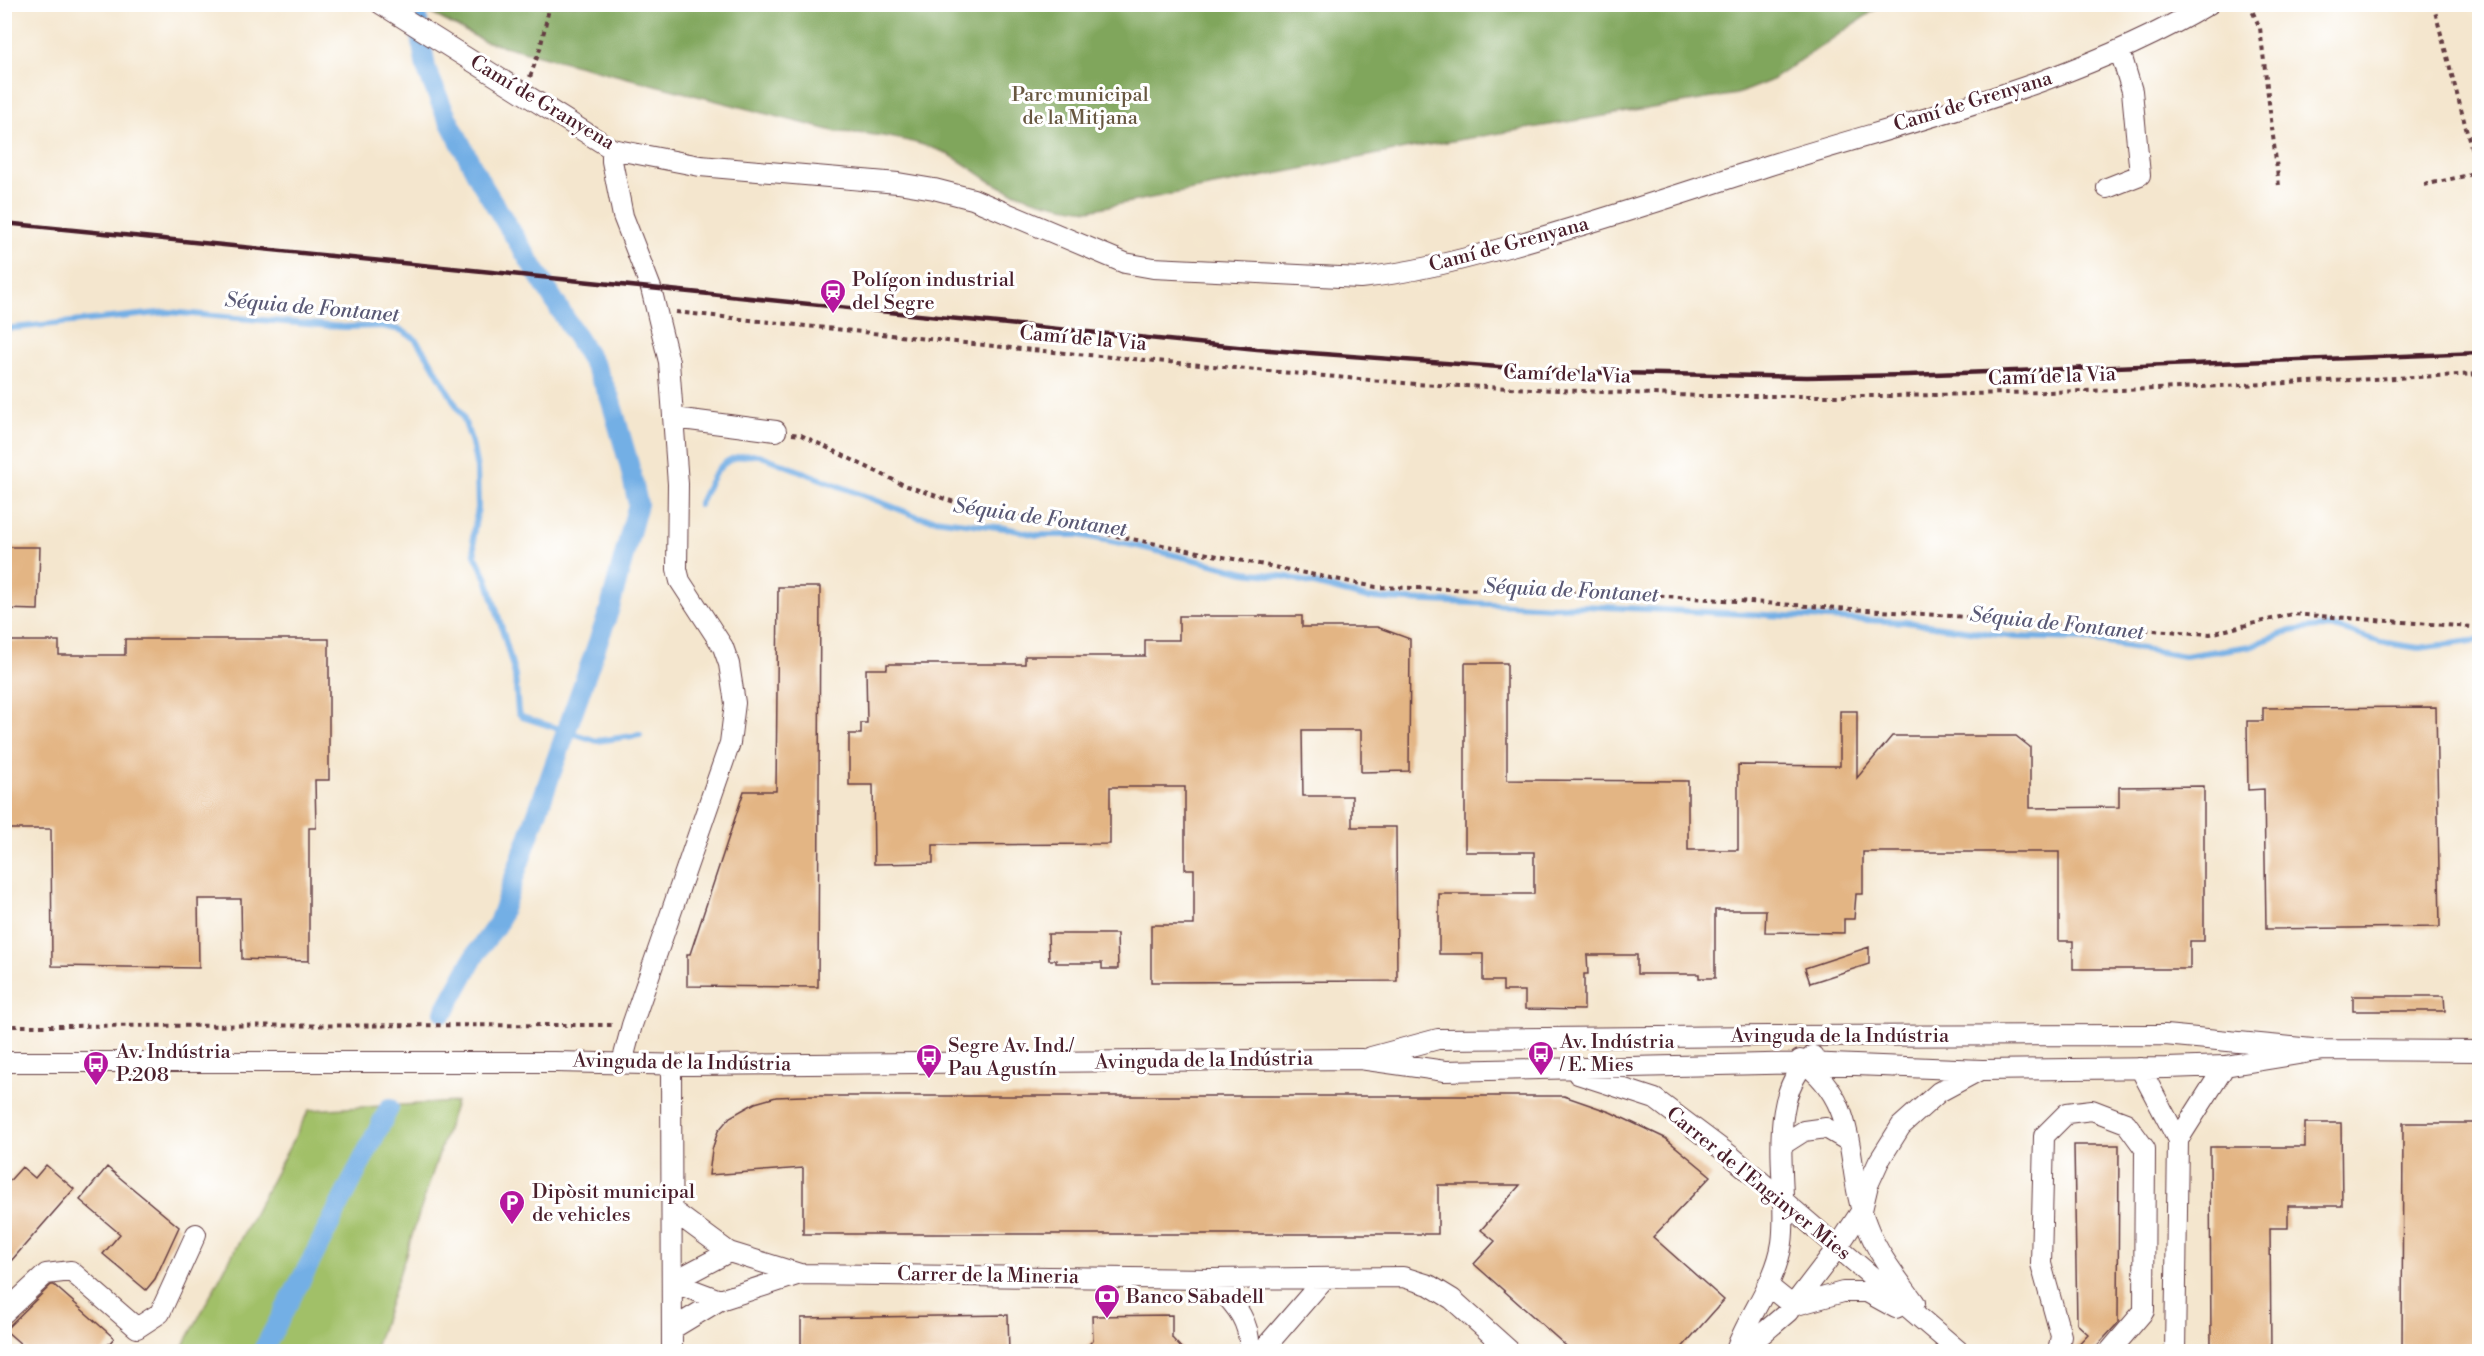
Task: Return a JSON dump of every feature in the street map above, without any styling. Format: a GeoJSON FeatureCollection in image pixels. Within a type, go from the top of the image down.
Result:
{"type":"FeatureCollection","features":[{"type":"Feature","properties":{"kind":"street","name":"Camí de Granyena"},"geometry":{"type":"LineString","coordinates":[[381,4],[612,149],[700,166],[788,173]]}},
{"type":"Feature","properties":{"kind":"street","name":"Camí de Grenyana"},"geometry":{"type":"LineString","coordinates":[[788,173],[898,183],[973,199],[1125,263],[1178,271],[1360,278],[1393,275],[1556,233],[2037,83],[2120,51],[2209,4]]}},
{"type":"Feature","properties":{"kind":"street"},"geometry":{"type":"LineString","coordinates":[[2107,188],[2140,175],[2132,91],[2120,51]]}},
{"type":"Feature","properties":{"kind":"street"},"geometry":{"type":"LineString","coordinates":[[612,149],[612,161],[624,216],[651,288],[669,362],[678,484],[677,569],[681,581],[723,646],[729,664],[735,703],[730,743],[632,1025],[621,1063]]}},
{"type":"Feature","properties":{"kind":"street"},"geometry":{"type":"LineString","coordinates":[[674,418],[776,431]]}},
{"type":"Feature","properties":{"kind":"street","name":"Avinguda de la Indústria"},"geometry":{"type":"LineString","coordinates":[[1360,1059],[1438,1039],[1767,1036],[2165,1035],[2323,1050],[2480,1051]]}},
{"type":"Feature","properties":{"kind":"street","name":"Carrer de l'Enginyer Mies"},"geometry":{"type":"LineString","coordinates":[[1767,1036],[1805,1063],[1829,1086],[1845,1118],[1866,1224],[1882,1258],[1935,1330]]}},
{"type":"Feature","properties":{"kind":"street"},"geometry":{"type":"LineString","coordinates":[[1735,1352],[1742,1331],[1776,1268],[1782,1243],[1782,1145],[1785,1100],[1805,1063],[1839,1036]]}},
{"type":"Feature","properties":{"kind":"street","name":"Avinguda de la Indústria"},"geometry":{"type":"LineString","coordinates":[[4,1062],[671,1065],[1360,1059],[1445,1071],[1805,1063],[1982,1070],[2225,1066],[2323,1050]]}},
{"type":"Feature","properties":{"kind":"street"},"geometry":{"type":"LineString","coordinates":[[671,1065],[672,1352]]}},
{"type":"Feature","properties":{"kind":"street"},"geometry":{"type":"LineString","coordinates":[[2178,1140],[2225,1066]]}},
{"type":"Feature","properties":{"kind":"street"},"geometry":{"type":"LineString","coordinates":[[2140,1068],[2178,1140],[2175,1352]]}},
{"type":"Feature","properties":{"kind":"street","name":"Carrer de l'Enginyer Mies"},"geometry":{"type":"LineString","coordinates":[[1564,1070],[1655,1100],[1731,1155],[1960,1352]]}},
{"type":"Feature","properties":{"kind":"street"},"geometry":{"type":"LineString","coordinates":[[1742,1352],[1793,1306],[1838,1248],[1862,1210],[1868,1185],[1901,1126],[1939,1092],[1982,1070]]}},
{"type":"Feature","properties":{"kind":"street"},"geometry":{"type":"LineString","coordinates":[[2058,1352],[2061,1336],[2041,1264],[2044,1136],[2067,1113],[2092,1110],[2126,1123],[2145,1149],[2144,1311],[2109,1352]]}},
{"type":"Feature","properties":{"kind":"street"},"geometry":{"type":"LineString","coordinates":[[1782,1145],[1804,1131],[1826,1128],[1848,1141]]}},
{"type":"Feature","properties":{"kind":"street","name":"Carrer de la Mineria"},"geometry":{"type":"LineString","coordinates":[[672,1210],[729,1252],[800,1274],[1211,1279],[1403,1276],[1429,1285],[1452,1299],[1511,1352]]}},
{"type":"Feature","properties":{"kind":"street"},"geometry":{"type":"LineString","coordinates":[[4,1313],[46,1274],[71,1271],[137,1328],[160,1313],[196,1234]]}},
{"type":"Feature","properties":{"kind":"street"},"geometry":{"type":"LineString","coordinates":[[672,1282],[729,1252]]}},
{"type":"Feature","properties":{"kind":"street"},"geometry":{"type":"LineString","coordinates":[[749,1257],[752,1290]]}},
{"type":"Feature","properties":{"kind":"street","name":"Carrer de la Mineria"},"geometry":{"type":"LineString","coordinates":[[672,1329],[720,1300],[800,1274]]}},
{"type":"Feature","properties":{"kind":"street"},"geometry":{"type":"LineString","coordinates":[[1261,1352],[1325,1278]]}},
{"type":"Feature","properties":{"kind":"street"},"geometry":{"type":"LineString","coordinates":[[1211,1279],[1245,1318],[1250,1339],[1249,1352]]}},
{"type":"Feature","properties":{"kind":"street"},"geometry":{"type":"LineString","coordinates":[[672,1282],[720,1300]]}},
{"type":"Feature","properties":{"kind":"street"},"geometry":{"type":"LineString","coordinates":[[1767,1285],[1793,1306]]}},
{"type":"Feature","properties":{"kind":"street"},"geometry":{"type":"LineString","coordinates":[[1793,1306],[1843,1292],[1866,1292],[1935,1330]]}},
{"type":"Feature","properties":{"kind":"path"},"geometry":{"type":"LineString","coordinates":[[524,95],[540,50],[550,4]]}},
{"type":"Feature","properties":{"kind":"path"},"geometry":{"type":"LineString","coordinates":[[2249,4],[2260,28],[2279,186]]}},
{"type":"Feature","properties":{"kind":"path"},"geometry":{"type":"LineString","coordinates":[[2424,185],[2478,173],[2433,4]]}},
{"type":"Feature","properties":{"kind":"path","name":"Camí de la Via"},"geometry":{"type":"LineString","coordinates":[[657,310],[1021,349],[1393,382],[1700,396],[1896,396],[2157,389],[2480,374]]}},
{"type":"Feature","properties":{"kind":"path"},"geometry":{"type":"LineString","coordinates":[[776,431],[801,435],[903,485],[969,507],[1376,587],[1636,594],[2210,634],[2292,614],[2472,627],[2480,625]]}},
{"type":"Feature","properties":{"kind":"path"},"geometry":{"type":"LineString","coordinates":[[4,1026],[632,1025]]}},
{"type":"Feature","properties":{"kind":"green space","name":"Parc municipal de la Mitjana"},"geometry":{"type":"Polygon","coordinates":[[[415,5],[1882,5],[1770,81],[1737,94],[1410,148],[1089,210],[1050,203],[1012,192],[947,154],[928,146],[877,135],[837,132],[484,41],[415,5]]]}},
{"type":"Feature","properties":{"kind":"green space"},"geometry":{"type":"Polygon","coordinates":[[[456,1102],[374,1351],[181,1351],[309,1110],[456,1102]]]}},
{"type":"Feature","properties":{"kind":"building"},"geometry":{"type":"Polygon","coordinates":[[[4,547],[40,547],[38,610],[4,609],[4,547]]]}},
{"type":"Feature","properties":{"kind":"building"},"geometry":{"type":"Polygon","coordinates":[[[778,587],[820,587],[818,987],[687,986],[687,954],[690,954],[744,791],[776,791],[778,587]]]}},
{"type":"Feature","properties":{"kind":"building"},"geometry":{"type":"Polygon","coordinates":[[[1179,616],[1302,616],[1302,627],[1377,627],[1410,639],[1409,771],[1361,772],[1361,730],[1302,730],[1303,796],[1352,796],[1352,827],[1396,827],[1397,981],[1151,982],[1151,925],[1194,925],[1194,869],[1185,869],[1185,787],[1110,787],[1110,844],[933,845],[933,863],[874,864],[873,785],[849,785],[849,734],[861,734],[861,723],[867,723],[866,669],[887,669],[887,664],[1025,664],[1025,656],[1145,656],[1145,640],[1179,640],[1179,616]]]}},
{"type":"Feature","properties":{"kind":"building"},"geometry":{"type":"Polygon","coordinates":[[[125,639],[329,639],[329,780],[315,780],[316,828],[309,828],[309,961],[242,959],[241,899],[198,899],[199,968],[52,966],[51,829],[4,829],[4,641],[59,641],[59,655],[125,655],[125,639]]]}},
{"type":"Feature","properties":{"kind":"building"},"geometry":{"type":"Polygon","coordinates":[[[1465,663],[1507,663],[1507,780],[1688,781],[1688,850],[1738,850],[1738,765],[1840,766],[1840,711],[1857,711],[1857,778],[1892,736],[2016,736],[2030,747],[2030,808],[2119,807],[2119,787],[2204,786],[2204,941],[2190,941],[2190,969],[2073,969],[2073,941],[2059,941],[2059,852],[1863,852],[1863,894],[1856,894],[1854,919],[1844,919],[1844,933],[1765,932],[1766,910],[1715,910],[1715,978],[1699,978],[1699,974],[1637,974],[1637,955],[1587,955],[1588,974],[1584,974],[1584,1010],[1525,1009],[1525,991],[1503,991],[1503,981],[1483,981],[1483,954],[1439,954],[1439,894],[1534,894],[1534,852],[1465,852],[1465,663]]]}},
{"type":"Feature","properties":{"kind":"building"},"geometry":{"type":"Polygon","coordinates":[[[2436,707],[2440,927],[2266,929],[2264,789],[2248,790],[2247,721],[2263,721],[2263,708],[2436,707]]]}},
{"type":"Feature","properties":{"kind":"building"},"geometry":{"type":"Polygon","coordinates":[[[1048,934],[1117,934],[1118,969],[1102,969],[1102,963],[1056,963],[1056,960],[1049,960],[1048,934]]]}},
{"type":"Feature","properties":{"kind":"building"},"geometry":{"type":"Polygon","coordinates":[[[1869,947],[1869,964],[1810,983],[1805,968],[1869,947]]]}},
{"type":"Feature","properties":{"kind":"building"},"geometry":{"type":"Polygon","coordinates":[[[2353,996],[2444,996],[2445,1011],[2353,1011],[2353,996]]]}},
{"type":"Feature","properties":{"kind":"building"},"geometry":{"type":"Polygon","coordinates":[[[1564,1096],[1610,1112],[1665,1138],[1711,1176],[1653,1237],[1724,1300],[1678,1352],[1573,1352],[1474,1264],[1495,1241],[1481,1230],[1520,1185],[1438,1185],[1438,1234],[803,1234],[803,1168],[709,1175],[712,1150],[718,1131],[730,1117],[755,1103],[776,1097],[1564,1096]]]}},
{"type":"Feature","properties":{"kind":"building"},"geometry":{"type":"Polygon","coordinates":[[[2305,1123],[2341,1123],[2342,1206],[2288,1206],[2288,1228],[2270,1228],[2271,1352],[2211,1352],[2210,1147],[2305,1147],[2305,1123]]]}},
{"type":"Feature","properties":{"kind":"building"},"geometry":{"type":"Polygon","coordinates":[[[2403,1123],[2480,1123],[2480,1352],[2402,1352],[2403,1123]]]}},
{"type":"Feature","properties":{"kind":"building"},"geometry":{"type":"Polygon","coordinates":[[[2074,1145],[2119,1145],[2118,1323],[2091,1352],[2071,1352],[2088,1334],[2077,1324],[2074,1145]]]}},
{"type":"Feature","properties":{"kind":"building"},"geometry":{"type":"Polygon","coordinates":[[[46,1165],[74,1189],[4,1269],[4,1187],[22,1167],[35,1178],[46,1165]]]}},
{"type":"Feature","properties":{"kind":"building"},"geometry":{"type":"Polygon","coordinates":[[[107,1167],[179,1227],[155,1279],[146,1290],[103,1254],[120,1234],[80,1200],[107,1167]]]}},
{"type":"Feature","properties":{"kind":"building"},"geometry":{"type":"Polygon","coordinates":[[[51,1285],[54,1285],[114,1338],[102,1352],[30,1352],[5,1330],[51,1285]]]}},
{"type":"Feature","properties":{"kind":"building"},"geometry":{"type":"Polygon","coordinates":[[[1008,1315],[1009,1352],[801,1352],[801,1318],[1008,1315]]]}},
{"type":"Feature","properties":{"kind":"building"},"geometry":{"type":"Polygon","coordinates":[[[1172,1315],[1172,1338],[1185,1352],[1082,1352],[1093,1340],[1092,1316],[1172,1315]]]}},
{"type":"Feature","properties":{"kind":"waterway"},"geometry":{"type":"LineString","coordinates":[[415,4],[426,68],[444,111],[480,181],[596,368],[610,398],[638,504],[609,611],[498,923],[477,952],[444,1012]]}},
{"type":"Feature","properties":{"kind":"waterway","name":"Séquia de Fontanet"},"geometry":{"type":"LineString","coordinates":[[4,329],[168,312],[344,327],[381,326],[401,330],[415,339],[430,360],[463,417],[472,443],[477,469],[478,508],[473,535],[475,555],[487,579],[515,675],[518,712],[522,717],[597,741],[640,735]]}},
{"type":"Feature","properties":{"kind":"waterway","name":"Séquia de Fontanet"},"geometry":{"type":"LineString","coordinates":[[699,505],[714,475],[726,462],[746,455],[759,455],[919,517],[1005,528],[1037,535],[1079,535],[1137,546],[1245,572],[1288,577],[1367,598],[1906,622],[2014,637],[2084,639],[2184,656],[2250,646],[2290,631],[2318,627],[2338,628],[2380,642],[2419,648],[2480,640]]}},
{"type":"Feature","properties":{"kind":"waterway"},"geometry":{"type":"LineString","coordinates":[[262,1352],[389,1108]]}},
{"type":"Feature","properties":{"kind":"railway"},"geometry":{"type":"LineString","coordinates":[[4,223],[1257,349],[1568,372],[1807,377],[1908,375],[2480,353]]}},
{"type":"Feature","properties":{"kind":"place","name":"Polígon industrial del Segre"},"geometry":{"type":"Point","coordinates":[833,315]}},
{"type":"Feature","properties":{"kind":"place","name":"Av. Indústria / E. Mies"},"geometry":{"type":"Point","coordinates":[1541,1077]}},
{"type":"Feature","properties":{"kind":"place","name":"Segre Av. Ind./ Pau Agustín"},"geometry":{"type":"Point","coordinates":[929,1080]}},
{"type":"Feature","properties":{"kind":"place","name":"Av. Indústria P.208"},"geometry":{"type":"Point","coordinates":[96,1087]}},
{"type":"Feature","properties":{"kind":"place","name":"Dipòsit municipal de vehicles"},"geometry":{"type":"Point","coordinates":[512,1226]}},
{"type":"Feature","properties":{"kind":"place","name":"Banco Sabadell"},"geometry":{"type":"Point","coordinates":[1107,1320]}}]}
